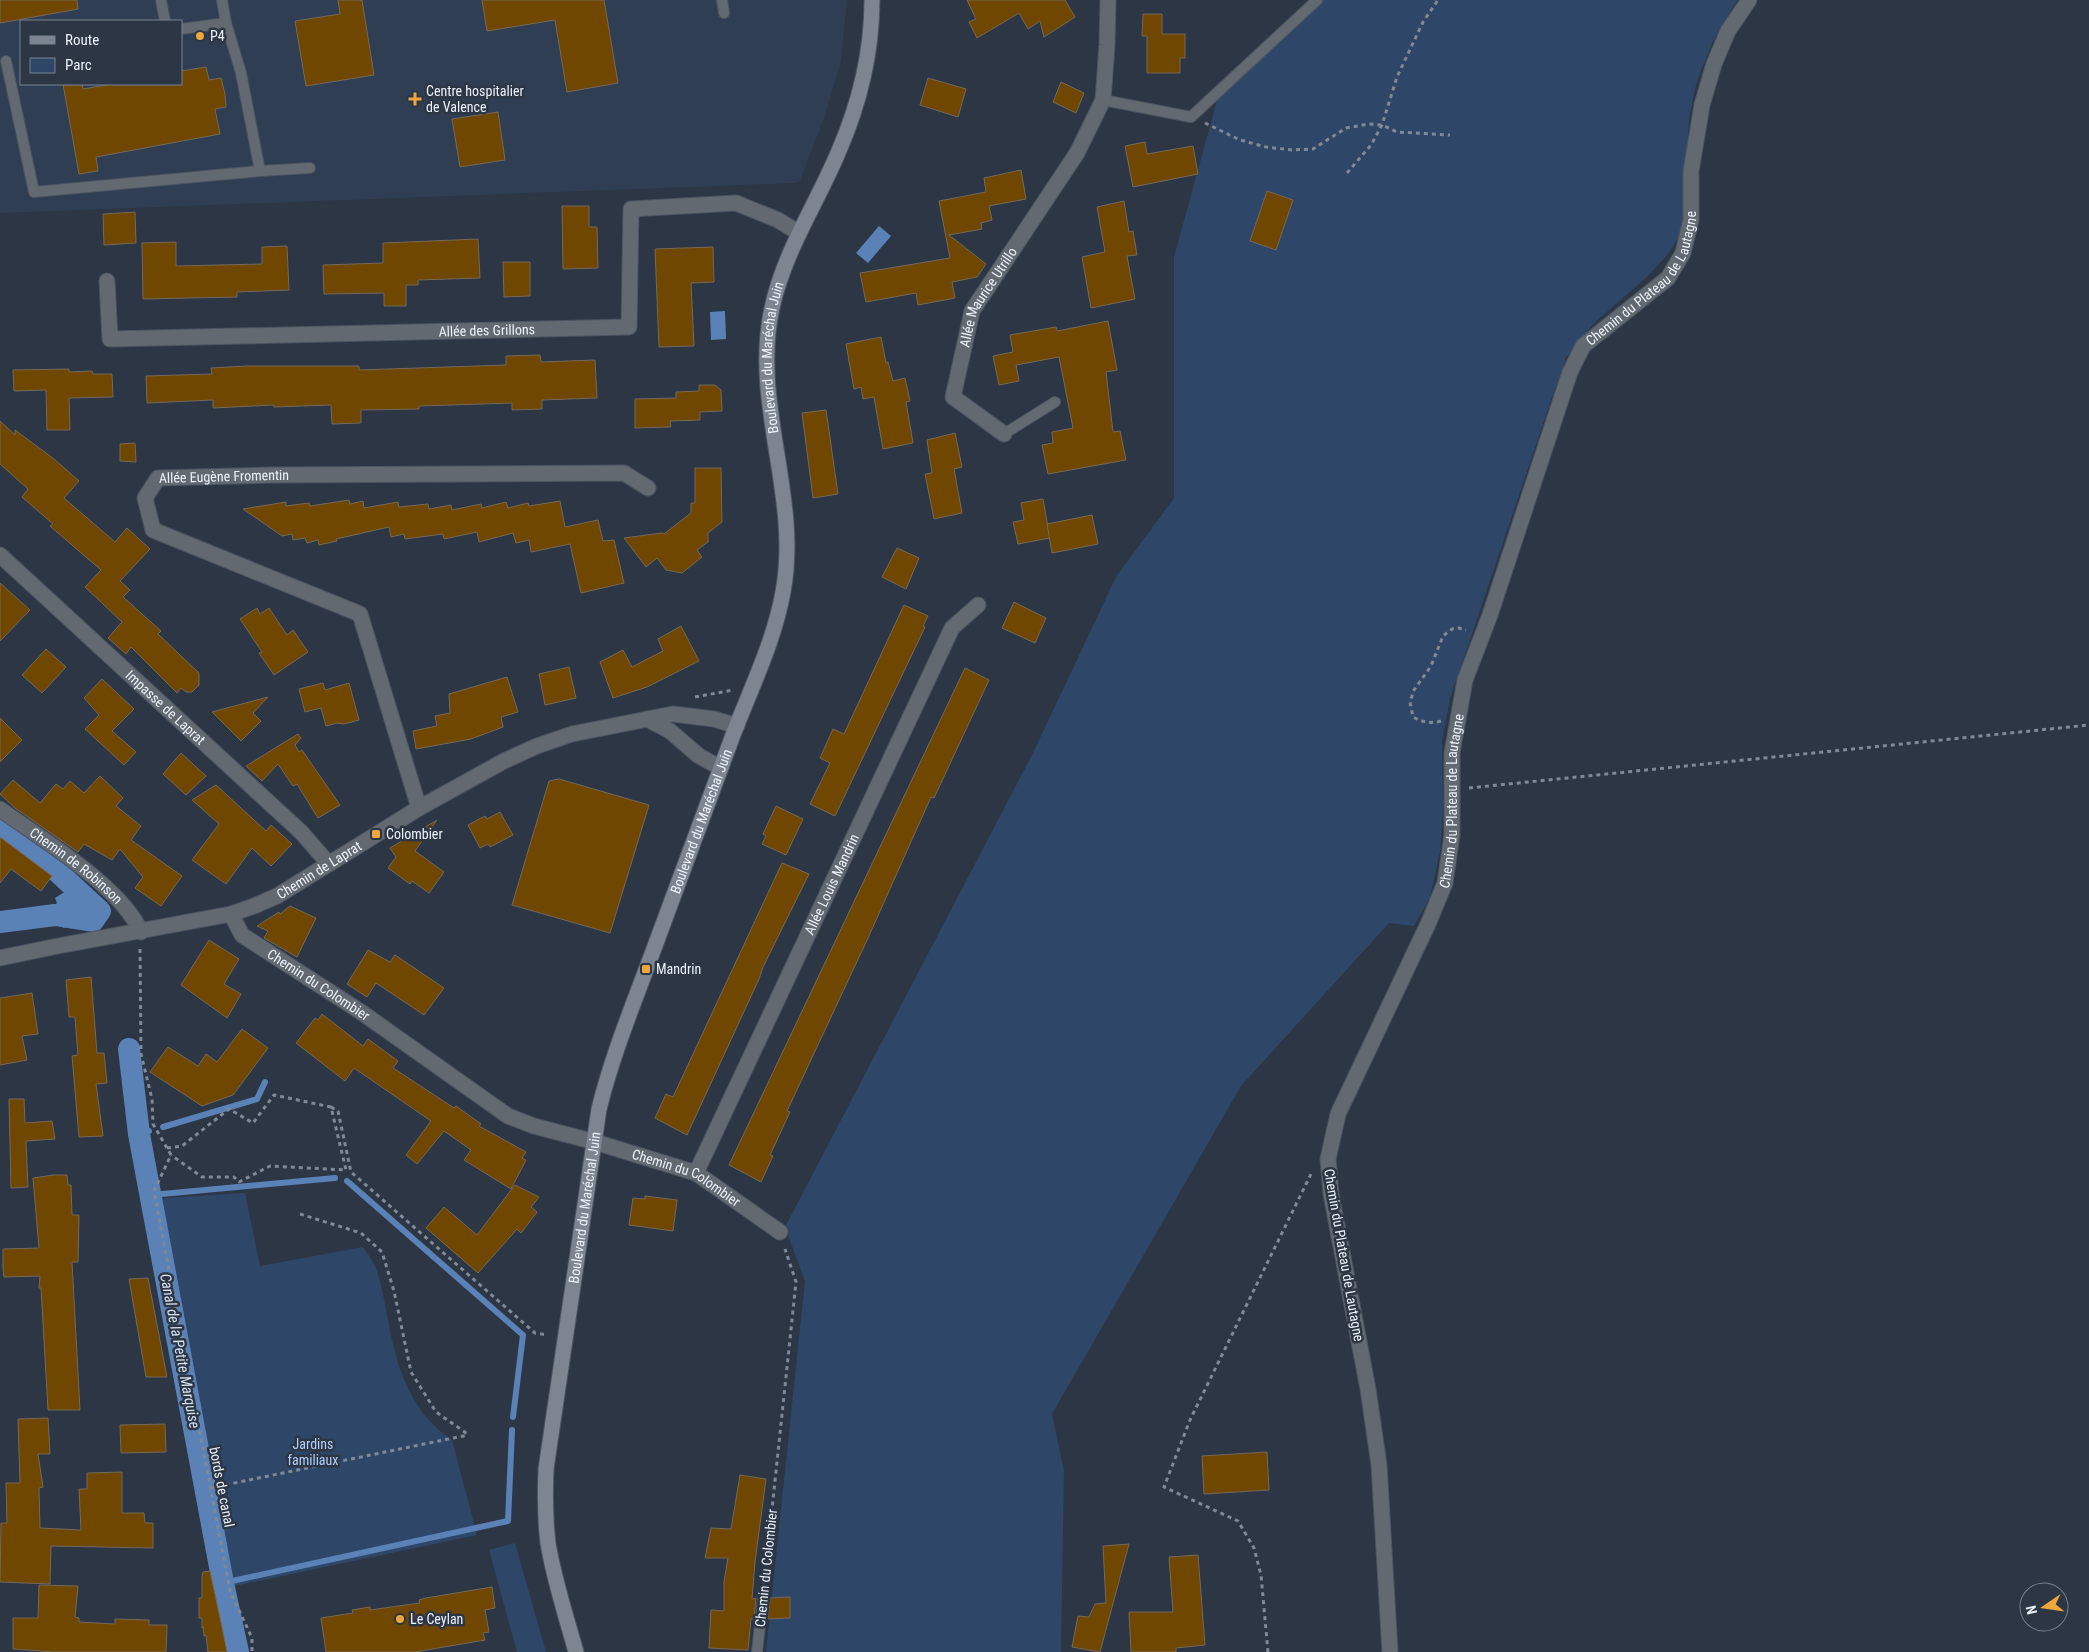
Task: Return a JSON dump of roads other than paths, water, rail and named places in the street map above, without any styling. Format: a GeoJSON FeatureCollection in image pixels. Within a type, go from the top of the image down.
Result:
{"type":"FeatureCollection","features":[{"type":"Feature","properties":{"kind":"main road","name":"Boulevard du Maréchal Juin"},"geometry":{"type":"LineString","coordinates":[[576,1652],[556,1581],[548,1542],[545,1504],[546,1469],[599,1109],[605,1084],[721,768],[730,724],[774,632],[784,591],[788,557],[786,510],[768,401],[767,359],[771,310],[783,268],[838,154],[861,89],[868,51],[872,0]]}},
{"type":"Feature","properties":{"kind":"street","name":"Allée Maurice Utrillo"},"geometry":{"type":"LineString","coordinates":[[1004,434],[953,397],[972,311],[1077,153],[1103,100],[1108,45],[1108,0]]}},
{"type":"Feature","properties":{"kind":"street","name":"Chemin du Plateau de Lautagne"},"geometry":{"type":"LineString","coordinates":[[1390,1652],[1380,1466],[1368,1389],[1330,1194],[1328,1158],[1338,1114],[1428,924],[1444,883],[1452,835],[1452,753],[1465,680],[1490,615],[1570,372],[1583,346],[1668,278],[1683,253],[1691,220],[1691,171],[1702,105],[1714,64],[1728,31],[1749,0]]}},
{"type":"Feature","properties":{"kind":"street","name":"Allée des Grillons"},"geometry":{"type":"LineString","coordinates":[[107,281],[110,339],[629,327],[632,208],[736,203],[778,220],[799,233]]}},
{"type":"Feature","properties":{"kind":"street","name":"Allée Eugène Fromentin"},"geometry":{"type":"LineString","coordinates":[[419,808],[360,614],[153,530],[145,498],[158,478],[281,475],[624,473],[648,488]]}},
{"type":"Feature","properties":{"kind":"street","name":"Impasse de Laprat"},"geometry":{"type":"LineString","coordinates":[[0,555],[301,832],[329,864]]}},
{"type":"Feature","properties":{"kind":"street","name":"Allée Louis Mandrin"},"geometry":{"type":"LineString","coordinates":[[696,1173],[952,628],[978,605]]}},
{"type":"Feature","properties":{"kind":"street","name":"Chemin de Laprat"},"geometry":{"type":"LineString","coordinates":[[0,958],[231,914],[254,906],[277,896],[419,808],[504,761],[537,746],[572,734],[674,714],[730,724]]}},
{"type":"Feature","properties":{"kind":"street"},"geometry":{"type":"LineString","coordinates":[[647,719],[670,731],[704,759],[721,768]]}},
{"type":"Feature","properties":{"kind":"street","name":"Chemin de Robinson"},"geometry":{"type":"LineString","coordinates":[[0,810],[91,874],[135,918],[141,932]]}},
{"type":"Feature","properties":{"kind":"street","name":"Chemin du Colombier"},"geometry":{"type":"LineString","coordinates":[[231,914],[242,935],[361,1012],[508,1116],[534,1126],[595,1142],[696,1173],[780,1232]]}},
{"type":"Feature","properties":{"kind":"lane"},"geometry":{"type":"LineString","coordinates":[[162,0],[165,20]]}},
{"type":"Feature","properties":{"kind":"lane"},"geometry":{"type":"LineString","coordinates":[[222,0],[226,23],[241,73],[260,171]]}},
{"type":"Feature","properties":{"kind":"lane"},"geometry":{"type":"LineString","coordinates":[[722,0],[724,13]]}},
{"type":"Feature","properties":{"kind":"lane"},"geometry":{"type":"LineString","coordinates":[[1103,100],[1191,117],[1317,0]]}},
{"type":"Feature","properties":{"kind":"lane"},"geometry":{"type":"LineString","coordinates":[[182,29],[226,23]]}},
{"type":"Feature","properties":{"kind":"lane"},"geometry":{"type":"LineString","coordinates":[[6,61],[34,192],[310,168]]}},
{"type":"Feature","properties":{"kind":"lane","name":"Allée Maurice Utrillo"},"geometry":{"type":"LineString","coordinates":[[1004,434],[1055,402]]}},
{"type":"Feature","properties":{"kind":"lane","name":"Chemin du Colombier"},"geometry":{"type":"LineString","coordinates":[[757,1652],[762,1599]]}},
{"type":"Feature","properties":{"kind":"waterway"},"geometry":{"type":"LineString","coordinates":[[0,829],[49,864],[100,911],[93,921],[55,915],[0,922]]}},
{"type":"Feature","properties":{"kind":"waterway","name":"Canal de la Petite Marquise"},"geometry":{"type":"LineString","coordinates":[[129,1049],[139,1134],[223,1583],[238,1652]]}},
{"type":"Feature","properties":{"kind":"waterway"},"geometry":{"type":"LineString","coordinates":[[163,1127],[257,1099],[265,1082]]}},
{"type":"Feature","properties":{"kind":"waterway"},"geometry":{"type":"LineString","coordinates":[[139,1134],[149,1131]]}},
{"type":"Feature","properties":{"kind":"waterway"},"geometry":{"type":"LineString","coordinates":[[162,1194],[335,1178]]}},
{"type":"Feature","properties":{"kind":"waterway"},"geometry":{"type":"LineString","coordinates":[[347,1181],[523,1335],[513,1417]]}},
{"type":"Feature","properties":{"kind":"waterway"},"geometry":{"type":"LineString","coordinates":[[232,1581],[508,1521],[512,1430]]}},
{"type":"Feature","properties":{"kind":"place","name":"P4"},"geometry":{"type":"Point","coordinates":[200,36]}},
{"type":"Feature","properties":{"kind":"place","name":"Centre hospitalier de Valence"},"geometry":{"type":"Point","coordinates":[415,99]}},
{"type":"Feature","properties":{"kind":"place","name":"Colombier"},"geometry":{"type":"Point","coordinates":[376,834]}},
{"type":"Feature","properties":{"kind":"place","name":"Mandrin"},"geometry":{"type":"Point","coordinates":[646,969]}},
{"type":"Feature","properties":{"kind":"place","name":"Le Ceylan"},"geometry":{"type":"Point","coordinates":[400,1619]}},
{"type":"Feature","properties":{"kind":"park label","name":"Jardins familiaux"},"geometry":{"type":"Point","coordinates":[313,1452]}}]}
